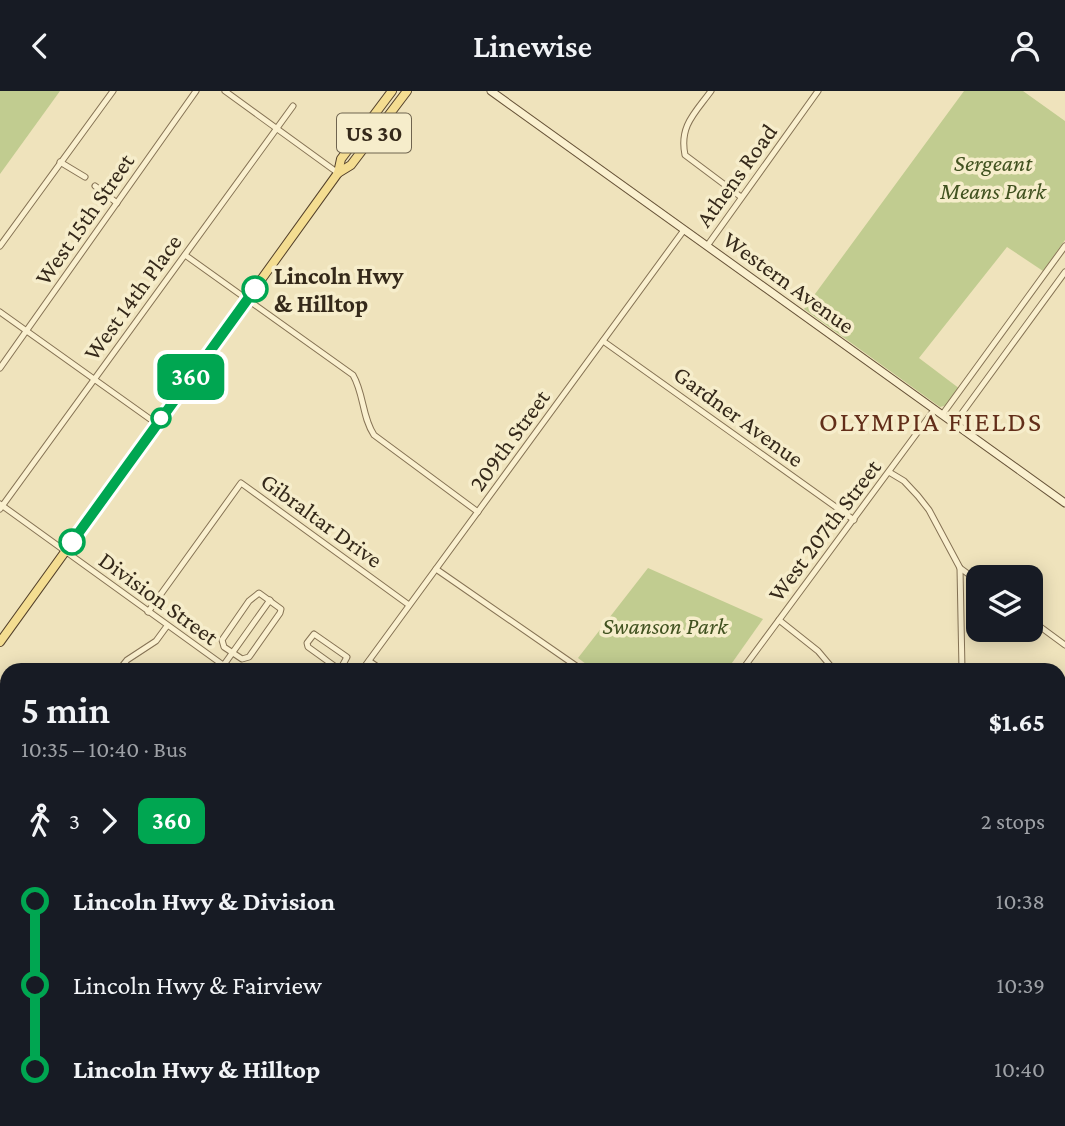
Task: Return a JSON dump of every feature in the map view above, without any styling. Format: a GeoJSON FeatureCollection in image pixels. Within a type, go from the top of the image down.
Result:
{"type":"FeatureCollection","features":[{"type":"Feature","properties":{"kind":"main road","name":"US 30"},"geometry":{"type":"LineString","coordinates":[[338,173],[341,159],[392,91]]}},
{"type":"Feature","properties":{"kind":"main road","name":"US 30"},"geometry":{"type":"LineString","coordinates":[[0,642],[338,173],[351,165],[407,91]]}},
{"type":"Feature","properties":{"kind":"main road","name":"Western Avenue"},"geometry":{"type":"LineString","coordinates":[[491,91],[1065,503]]}},
{"type":"Feature","properties":{"kind":"street"},"geometry":{"type":"LineString","coordinates":[[0,246],[113,91]]}},
{"type":"Feature","properties":{"kind":"street","name":"West 15th Street"},"geometry":{"type":"LineString","coordinates":[[0,367],[196,91]]}},
{"type":"Feature","properties":{"kind":"street"},"geometry":{"type":"LineString","coordinates":[[225,91],[338,173]]}},
{"type":"Feature","properties":{"kind":"street"},"geometry":{"type":"LineString","coordinates":[[711,91],[687,124],[683,134],[685,155],[741,197]]}},
{"type":"Feature","properties":{"kind":"street","name":"Athens Road"},"geometry":{"type":"LineString","coordinates":[[706,246],[818,91]]}},
{"type":"Feature","properties":{"kind":"street","name":"West 14th Place"},"geometry":{"type":"LineString","coordinates":[[1,506],[293,106]]}},
{"type":"Feature","properties":{"kind":"street"},"geometry":{"type":"LineString","coordinates":[[60,162],[85,177]]}},
{"type":"Feature","properties":{"kind":"street"},"geometry":{"type":"LineString","coordinates":[[95,185],[117,203]]}},
{"type":"Feature","properties":{"kind":"street","name":"209th Street"},"geometry":{"type":"LineString","coordinates":[[369,661],[684,230]]}},
{"type":"Feature","properties":{"kind":"street"},"geometry":{"type":"LineString","coordinates":[[942,415],[1065,246]]}},
{"type":"Feature","properties":{"kind":"street"},"geometry":{"type":"LineString","coordinates":[[185,255],[353,375],[360,386],[367,421],[374,435],[478,512]]}},
{"type":"Feature","properties":{"kind":"street"},"geometry":{"type":"LineString","coordinates":[[954,424],[1065,272]]}},
{"type":"Feature","properties":{"kind":"street"},"geometry":{"type":"LineString","coordinates":[[1020,308],[1032,316]]}},
{"type":"Feature","properties":{"kind":"street"},"geometry":{"type":"LineString","coordinates":[[0,312],[156,424]]}},
{"type":"Feature","properties":{"kind":"street","name":"Gardner Avenue"},"geometry":{"type":"LineString","coordinates":[[603,341],[854,520]]}},
{"type":"Feature","properties":{"kind":"street","name":"West 207th Street"},"geometry":{"type":"LineString","coordinates":[[747,663],[934,410]]}},
{"type":"Feature","properties":{"kind":"street"},"geometry":{"type":"LineString","coordinates":[[889,472],[904,481],[929,510],[960,568],[966,572]]}},
{"type":"Feature","properties":{"kind":"street","name":"Gibraltar Drive"},"geometry":{"type":"LineString","coordinates":[[148,612],[241,483],[410,605]]}},
{"type":"Feature","properties":{"kind":"street","name":"Division Street"},"geometry":{"type":"LineString","coordinates":[[1,506],[219,663]]}},
{"type":"Feature","properties":{"kind":"street"},"geometry":{"type":"LineString","coordinates":[[960,568],[962,663]]}},
{"type":"Feature","properties":{"kind":"street"},"geometry":{"type":"LineString","coordinates":[[436,569],[572,663]]}},
{"type":"Feature","properties":{"kind":"street"},"geometry":{"type":"LineString","coordinates":[[259,593],[270,600],[281,609],[281,613],[246,659],[232,653],[222,643],[229,629],[255,594],[259,593]]}},
{"type":"Feature","properties":{"kind":"street"},"geometry":{"type":"LineString","coordinates":[[225,663],[270,600]]}},
{"type":"Feature","properties":{"kind":"street"},"geometry":{"type":"LineString","coordinates":[[779,620],[818,651],[828,663]]}},
{"type":"Feature","properties":{"kind":"street"},"geometry":{"type":"LineString","coordinates":[[125,663],[156,641],[167,626]]}},
{"type":"Feature","properties":{"kind":"street"},"geometry":{"type":"LineString","coordinates":[[1043,629],[1065,645]]}},
{"type":"Feature","properties":{"kind":"street"},"geometry":{"type":"LineString","coordinates":[[330,663],[307,647],[314,633],[347,657],[344,663]]}},
{"type":"Feature","properties":{"kind":"green space"},"geometry":{"type":"Polygon","coordinates":[[[0,91],[60,91],[0,174],[0,91]]]}},
{"type":"Feature","properties":{"kind":"green space","name":"Sergeant Means Park"},"geometry":{"type":"Polygon","coordinates":[[[964,91],[1023,91],[1065,121],[1065,240],[1043,271],[1007,247],[919,358],[960,389],[948,405],[940,407],[804,309],[964,91]]]}},
{"type":"Feature","properties":{"kind":"green space","name":"Swanson Park"},"geometry":{"type":"Polygon","coordinates":[[[648,568],[763,619],[732,663],[585,663],[578,658],[648,568]]]}},
{"type":"Feature","properties":{"kind":"bus line","name":"360"},"geometry":{"type":"LineString","coordinates":[[72,542],[255,289]]}},
{"type":"Feature","properties":{"kind":"place","name":"Lincoln Hwy & Hilltop"},"geometry":{"type":"Point","coordinates":[255,289]}},
{"type":"Feature","properties":{"kind":"district","name":"OLYMPIA FIELDS"},"geometry":{"type":"Point","coordinates":[931,421]}}]}
